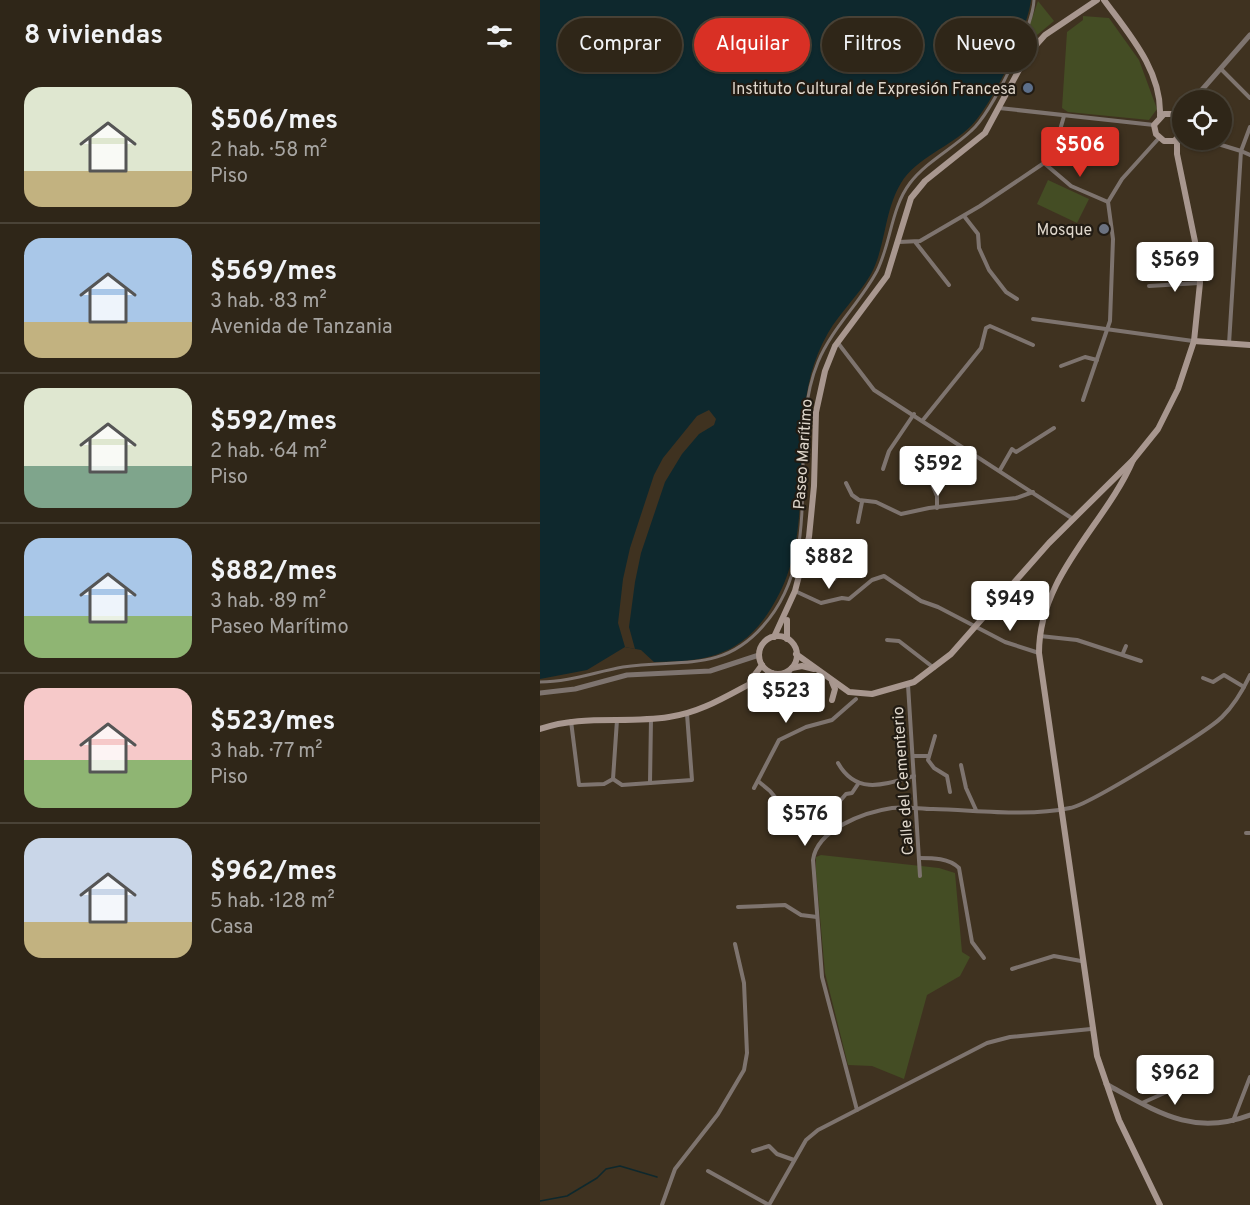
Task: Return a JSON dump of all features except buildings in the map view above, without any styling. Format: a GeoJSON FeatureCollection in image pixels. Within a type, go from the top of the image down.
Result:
{"type":"FeatureCollection","features":[{"type":"Feature","properties":{"kind":"main road","name":"Paseo Marítimo"},"geometry":{"type":"LineString","coordinates":[[774,637],[787,614],[801,570],[812,517],[819,394],[837,343],[887,276],[899,242],[908,205],[916,190],[985,133],[1037,43],[1097,0]]}},
{"type":"Feature","properties":{"kind":"main road"},"geometry":{"type":"LineString","coordinates":[[1104,0],[1141,51],[1161,101],[1160,116],[1154,125],[1159,138],[1167,142],[1177,154]]}},
{"type":"Feature","properties":{"kind":"main road"},"geometry":{"type":"LineString","coordinates":[[1161,101],[1172,110]]}},
{"type":"Feature","properties":{"kind":"main road"},"geometry":{"type":"LineString","coordinates":[[1160,116],[1172,116]]}},
{"type":"Feature","properties":{"kind":"main road"},"geometry":{"type":"LineString","coordinates":[[1167,142],[1172,140]]}},
{"type":"Feature","properties":{"kind":"main road"},"geometry":{"type":"LineString","coordinates":[[1160,1205],[1104,1083],[1091,1029],[1039,653],[1039,636],[1065,567],[1133,460],[1167,413],[1194,341],[1200,283],[1199,261],[1178,150]]}},
{"type":"Feature","properties":{"kind":"main road"},"geometry":{"type":"LineString","coordinates":[[1194,341],[1250,345]]}},
{"type":"Feature","properties":{"kind":"main road"},"geometry":{"type":"LineString","coordinates":[[796,654],[845,691],[872,694],[908,684],[934,668],[1073,519],[1133,460]]}},
{"type":"Feature","properties":{"kind":"main road"},"geometry":{"type":"LineString","coordinates":[[1082,512],[1094,522]]}},
{"type":"Feature","properties":{"kind":"main road","name":"Paseo Marítimo"},"geometry":{"type":"LineString","coordinates":[[787,614],[787,639]]}},
{"type":"Feature","properties":{"kind":"main road"},"geometry":{"type":"LineString","coordinates":[[774,674],[762,665],[759,655],[764,642],[774,637],[787,639],[794,646],[796,654],[791,669]]}},
{"type":"Feature","properties":{"kind":"main road"},"geometry":{"type":"LineString","coordinates":[[746,686],[762,665]]}},
{"type":"Feature","properties":{"kind":"main road"},"geometry":{"type":"LineString","coordinates":[[540,729],[571,721],[651,719],[687,714],[774,674],[802,666],[817,670]]}},
{"type":"Feature","properties":{"kind":"main road"},"geometry":{"type":"LineString","coordinates":[[832,682],[835,689],[832,700]]}},
{"type":"Feature","properties":{"kind":"street"},"geometry":{"type":"LineString","coordinates":[[540,682],[582,678],[625,667],[706,662],[733,652],[764,626],[783,596],[800,539],[805,486],[806,410],[817,364],[834,331],[876,272],[902,195],[912,180],[974,130],[983,117],[1009,70],[1034,0]]}},
{"type":"Feature","properties":{"kind":"street"},"geometry":{"type":"LineString","coordinates":[[1202,90],[1250,36]]}},
{"type":"Feature","properties":{"kind":"street"},"geometry":{"type":"LineString","coordinates":[[1221,69],[1249,96]]}},
{"type":"Feature","properties":{"kind":"street"},"geometry":{"type":"LineString","coordinates":[[999,108],[1154,125]]}},
{"type":"Feature","properties":{"kind":"street"},"geometry":{"type":"LineString","coordinates":[[899,242],[916,242],[964,216],[1044,163],[1056,144],[1064,116]]}},
{"type":"Feature","properties":{"kind":"street"},"geometry":{"type":"LineString","coordinates":[[1228,345],[1241,151],[1250,127]]}},
{"type":"Feature","properties":{"kind":"street"},"geometry":{"type":"LineString","coordinates":[[1083,400],[1108,331],[1113,262],[1108,202],[1122,180],[1159,138]]}},
{"type":"Feature","properties":{"kind":"street"},"geometry":{"type":"LineString","coordinates":[[1232,148],[1250,155]]}},
{"type":"Feature","properties":{"kind":"street"},"geometry":{"type":"LineString","coordinates":[[1044,163],[1071,186],[1108,202]]}},
{"type":"Feature","properties":{"kind":"street"},"geometry":{"type":"LineString","coordinates":[[964,216],[978,234],[979,248],[989,270],[1006,292],[1017,299]]}},
{"type":"Feature","properties":{"kind":"street"},"geometry":{"type":"LineString","coordinates":[[916,242],[923,248],[949,285]]}},
{"type":"Feature","properties":{"kind":"street"},"geometry":{"type":"LineString","coordinates":[[1149,286],[1200,283]]}},
{"type":"Feature","properties":{"kind":"street"},"geometry":{"type":"LineString","coordinates":[[1033,319],[1194,341]]}},
{"type":"Feature","properties":{"kind":"street"},"geometry":{"type":"LineString","coordinates":[[923,420],[981,348],[986,328],[990,326],[1033,345]]}},
{"type":"Feature","properties":{"kind":"street"},"geometry":{"type":"LineString","coordinates":[[837,343],[874,390],[1073,519]]}},
{"type":"Feature","properties":{"kind":"street"},"geometry":{"type":"LineString","coordinates":[[1061,366],[1085,357],[1097,360]]}},
{"type":"Feature","properties":{"kind":"street"},"geometry":{"type":"LineString","coordinates":[[883,469],[889,451],[914,414]]}},
{"type":"Feature","properties":{"kind":"street"},"geometry":{"type":"LineString","coordinates":[[1000,470],[1012,449],[1016,452],[1054,428]]}},
{"type":"Feature","properties":{"kind":"street"},"geometry":{"type":"LineString","coordinates":[[930,479],[937,496],[937,508]]}},
{"type":"Feature","properties":{"kind":"street"},"geometry":{"type":"LineString","coordinates":[[846,483],[852,495],[862,501],[876,501],[901,514],[1016,498],[1034,492]]}},
{"type":"Feature","properties":{"kind":"street"},"geometry":{"type":"LineString","coordinates":[[858,522],[862,501]]}},
{"type":"Feature","properties":{"kind":"street"},"geometry":{"type":"LineString","coordinates":[[801,570],[834,579],[847,566]]}},
{"type":"Feature","properties":{"kind":"street"},"geometry":{"type":"LineString","coordinates":[[795,591],[821,603],[842,598],[849,599],[872,580],[884,576],[915,598],[938,607],[974,627],[1039,653]]}},
{"type":"Feature","properties":{"kind":"street"},"geometry":{"type":"LineString","coordinates":[[1039,636],[1077,640],[1123,653],[1141,661]]}},
{"type":"Feature","properties":{"kind":"street"},"geometry":{"type":"LineString","coordinates":[[887,640],[900,641],[934,668]]}},
{"type":"Feature","properties":{"kind":"street"},"geometry":{"type":"LineString","coordinates":[[1123,653],[1126,646]]}},
{"type":"Feature","properties":{"kind":"street"},"geometry":{"type":"LineString","coordinates":[[540,693],[575,689],[627,675],[710,671],[759,655]]}},
{"type":"Feature","properties":{"kind":"street"},"geometry":{"type":"LineString","coordinates":[[774,674],[789,687],[791,669]]}},
{"type":"Feature","properties":{"kind":"street"},"geometry":{"type":"LineString","coordinates":[[1203,678],[1213,682],[1224,675],[1244,687]]}},
{"type":"Feature","properties":{"kind":"street"},"geometry":{"type":"LineString","coordinates":[[857,1110],[822,977],[813,860],[816,848],[835,830],[864,815],[894,807],[976,810],[1071,808],[1096,796],[1210,727],[1222,717],[1250,675]]}},
{"type":"Feature","properties":{"kind":"street","name":"Calle del Cementerio"},"geometry":{"type":"LineString","coordinates":[[908,684],[920,876]]}},
{"type":"Feature","properties":{"kind":"street"},"geometry":{"type":"LineString","coordinates":[[754,788],[779,740],[806,727],[832,720],[856,699]]}},
{"type":"Feature","properties":{"kind":"street"},"geometry":{"type":"LineString","coordinates":[[613,779],[622,785],[690,781],[693,778],[687,714]]}},
{"type":"Feature","properties":{"kind":"street"},"geometry":{"type":"LineString","coordinates":[[613,779],[617,719]]}},
{"type":"Feature","properties":{"kind":"street"},"geometry":{"type":"LineString","coordinates":[[650,783],[651,719]]}},
{"type":"Feature","properties":{"kind":"street"},"geometry":{"type":"LineString","coordinates":[[571,721],[579,785],[604,784],[613,779]]}},
{"type":"Feature","properties":{"kind":"street"},"geometry":{"type":"LineString","coordinates":[[935,736],[928,756],[934,768],[947,776],[950,792]]}},
{"type":"Feature","properties":{"kind":"street"},"geometry":{"type":"LineString","coordinates":[[913,756],[928,756]]}},
{"type":"Feature","properties":{"kind":"street"},"geometry":{"type":"LineString","coordinates":[[838,763],[847,778],[858,784],[887,783],[914,776]]}},
{"type":"Feature","properties":{"kind":"street"},"geometry":{"type":"LineString","coordinates":[[961,765],[966,788],[976,810]]}},
{"type":"Feature","properties":{"kind":"street"},"geometry":{"type":"LineString","coordinates":[[758,780],[784,808]]}},
{"type":"Feature","properties":{"kind":"street"},"geometry":{"type":"LineString","coordinates":[[833,809],[846,794],[852,793],[858,784]]}},
{"type":"Feature","properties":{"kind":"street"},"geometry":{"type":"LineString","coordinates":[[919,858],[953,862],[959,868],[972,942],[984,958]]}},
{"type":"Feature","properties":{"kind":"street"},"geometry":{"type":"LineString","coordinates":[[738,907],[785,905],[801,915],[817,917]]}},
{"type":"Feature","properties":{"kind":"street"},"geometry":{"type":"LineString","coordinates":[[662,1205],[675,1169],[718,1114],[744,1070],[747,1053],[744,983],[735,944]]}},
{"type":"Feature","properties":{"kind":"street"},"geometry":{"type":"LineString","coordinates":[[1012,969],[1054,956],[1081,961]]}},
{"type":"Feature","properties":{"kind":"street"},"geometry":{"type":"LineString","coordinates":[[708,1171],[769,1205],[810,1136],[857,1110],[987,1043],[1010,1037],[1091,1029]]}},
{"type":"Feature","properties":{"kind":"street"},"geometry":{"type":"LineString","coordinates":[[1233,1122],[1250,1077]]}},
{"type":"Feature","properties":{"kind":"street"},"geometry":{"type":"LineString","coordinates":[[1104,1083],[1142,1103],[1189,1123],[1214,1125],[1233,1122],[1250,1115]]}},
{"type":"Feature","properties":{"kind":"street"},"geometry":{"type":"LineString","coordinates":[[1142,1103],[1180,1086],[1203,1083]]}},
{"type":"Feature","properties":{"kind":"street"},"geometry":{"type":"LineString","coordinates":[[753,1150],[769,1146],[777,1154],[794,1160]]}},
{"type":"Feature","properties":{"kind":"green space"},"geometry":{"type":"Polygon","coordinates":[[[1038,1],[1054,21],[1037,35],[1037,18],[1032,18],[1038,1]]]}},
{"type":"Feature","properties":{"kind":"green space"},"geometry":{"type":"Polygon","coordinates":[[[1083,16],[1109,18],[1139,60],[1157,109],[1149,120],[1068,112],[1062,108],[1067,32],[1083,20],[1083,16]]]}},
{"type":"Feature","properties":{"kind":"green space"},"geometry":{"type":"Polygon","coordinates":[[[1048,180],[1089,199],[1077,223],[1037,204],[1048,180]]]}},
{"type":"Feature","properties":{"kind":"green space"},"geometry":{"type":"Polygon","coordinates":[[[821,855],[939,868],[955,873],[962,952],[970,957],[960,976],[927,995],[904,1079],[872,1066],[848,1065],[825,973],[816,872],[816,857],[821,855]]]}},
{"type":"Feature","properties":{"kind":"water"},"geometry":{"type":"Polygon","coordinates":[[[540,0],[1031,0],[1027,18],[935,18],[935,72],[1005,72],[989,101],[971,126],[907,174],[891,205],[880,252],[871,274],[828,333],[814,365],[806,399],[796,539],[788,573],[762,622],[737,645],[708,657],[654,662],[641,650],[625,647],[587,670],[540,679],[540,0]]]}},
{"type":"Feature","properties":{"kind":"pier"},"geometry":{"type":"Polygon","coordinates":[[[709,410],[716,419],[714,425],[699,434],[682,454],[665,482],[641,553],[635,582],[629,627],[635,649],[625,647],[618,623],[623,579],[630,548],[654,475],[663,458],[697,416],[709,410]]]}},
{"type":"Feature","properties":{"kind":"waterway"},"geometry":{"type":"LineString","coordinates":[[540,1201],[567,1196],[597,1178],[606,1169],[620,1166],[657,1177]]}},
{"type":"Feature","properties":{"kind":"place","name":"Instituto Cultural de Expresión Francesa"},"geometry":{"type":"Point","coordinates":[1028,88]}},
{"type":"Feature","properties":{"kind":"place","name":"Mosque"},"geometry":{"type":"Point","coordinates":[1104,229]}}]}
